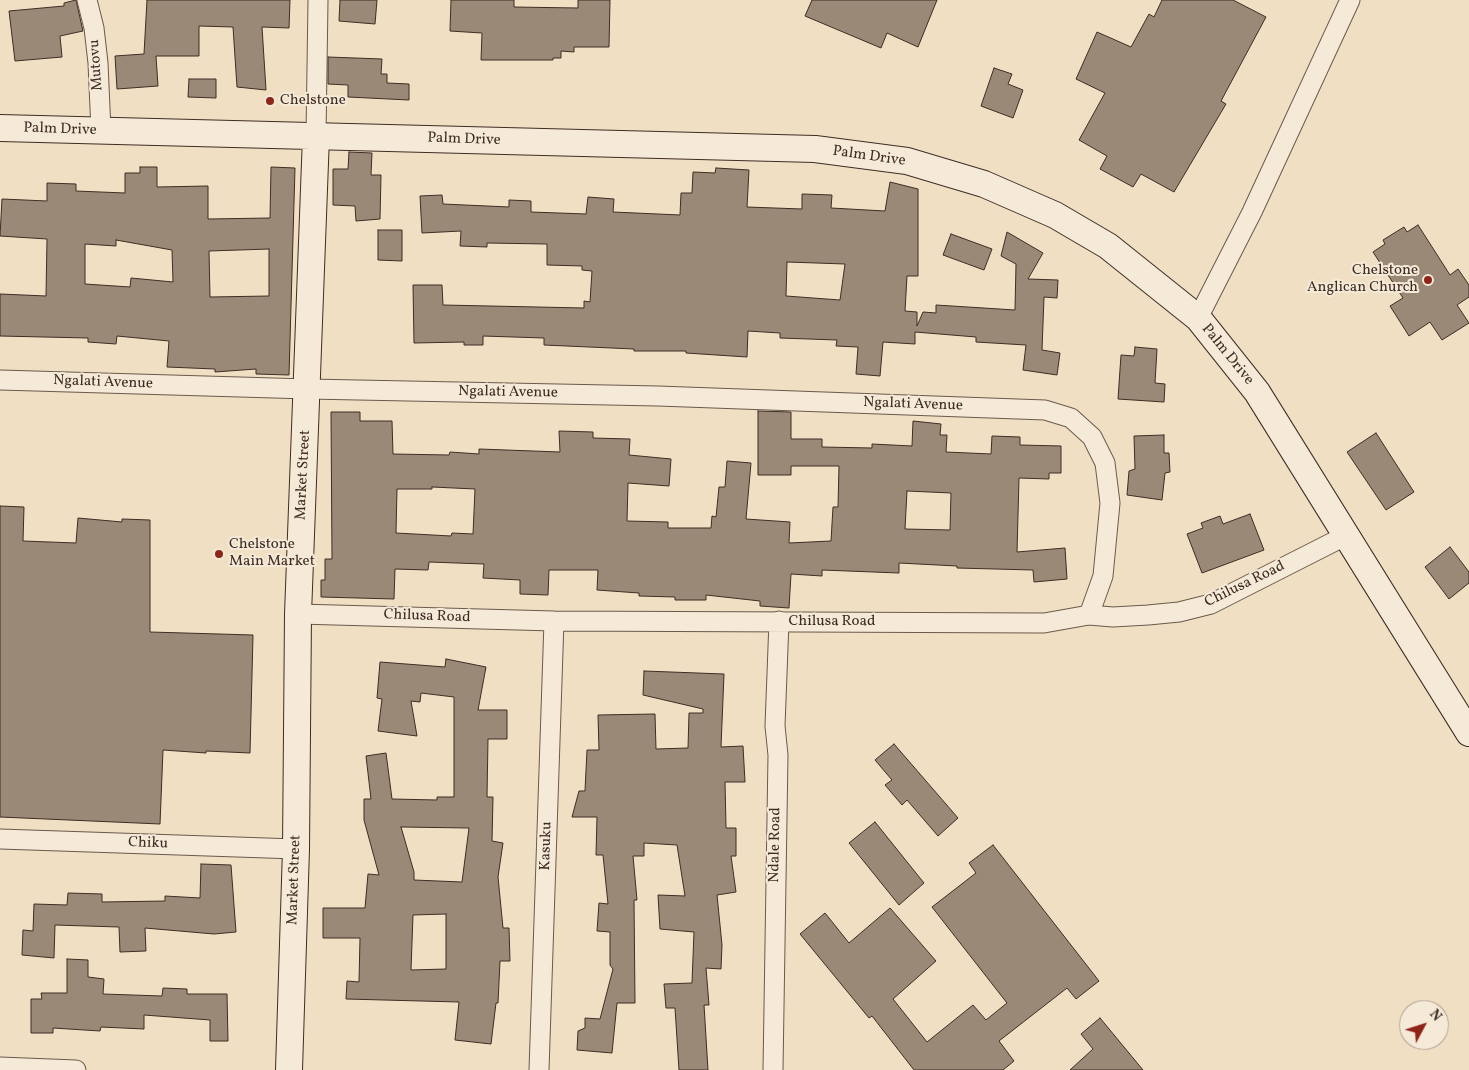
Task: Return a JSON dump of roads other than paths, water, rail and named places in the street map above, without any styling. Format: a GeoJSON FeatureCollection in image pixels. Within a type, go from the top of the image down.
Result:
{"type":"FeatureCollection","features":[{"type":"Feature","properties":{"kind":"street","name":"Mutovu"},"geometry":{"type":"LineString","coordinates":[[87,0],[94,28],[98,63],[101,131]]}},
{"type":"Feature","properties":{"kind":"street","name":"Market Street"},"geometry":{"type":"LineString","coordinates":[[289,1070],[296,848],[298,614],[308,389],[318,0]]}},
{"type":"Feature","properties":{"kind":"street"},"geometry":{"type":"LineString","coordinates":[[1198,318],[1252,212],[1350,0]]}},
{"type":"Feature","properties":{"kind":"street","name":"Palm Drive"},"geometry":{"type":"LineString","coordinates":[[0,128],[815,149],[907,162],[984,184],[1055,215],[1108,246],[1198,318],[1257,392],[1469,733]]}},
{"type":"Feature","properties":{"kind":"street","name":"Ngalati Avenue"},"geometry":{"type":"LineString","coordinates":[[0,380],[308,389],[658,396],[1045,410],[1071,418],[1092,437],[1105,463],[1110,503],[1103,576],[1089,615]]}},
{"type":"Feature","properties":{"kind":"street","name":"Chilusa Road"},"geometry":{"type":"LineString","coordinates":[[298,614],[554,621],[1044,623],[1089,615],[1113,617],[1179,612],[1211,604],[1347,535]]}},
{"type":"Feature","properties":{"kind":"street","name":"Kasuku"},"geometry":{"type":"LineString","coordinates":[[539,1070],[554,621]]}},
{"type":"Feature","properties":{"kind":"street","name":"Ndale Road"},"geometry":{"type":"LineString","coordinates":[[773,1070],[778,755],[775,726],[779,621]]}},
{"type":"Feature","properties":{"kind":"street","name":"Chiku"},"geometry":{"type":"LineString","coordinates":[[0,840],[296,848]]}},
{"type":"Feature","properties":{"kind":"street"},"geometry":{"type":"LineString","coordinates":[[1,1068],[76,1070]]}},
{"type":"Feature","properties":{"kind":"place","name":"Chelstone"},"geometry":{"type":"Point","coordinates":[270,101]}},
{"type":"Feature","properties":{"kind":"place","name":"Chelstone Anglican Church"},"geometry":{"type":"Point","coordinates":[1428,280]}},
{"type":"Feature","properties":{"kind":"place","name":"Chelstone Main Market"},"geometry":{"type":"Point","coordinates":[219,554]}}]}
